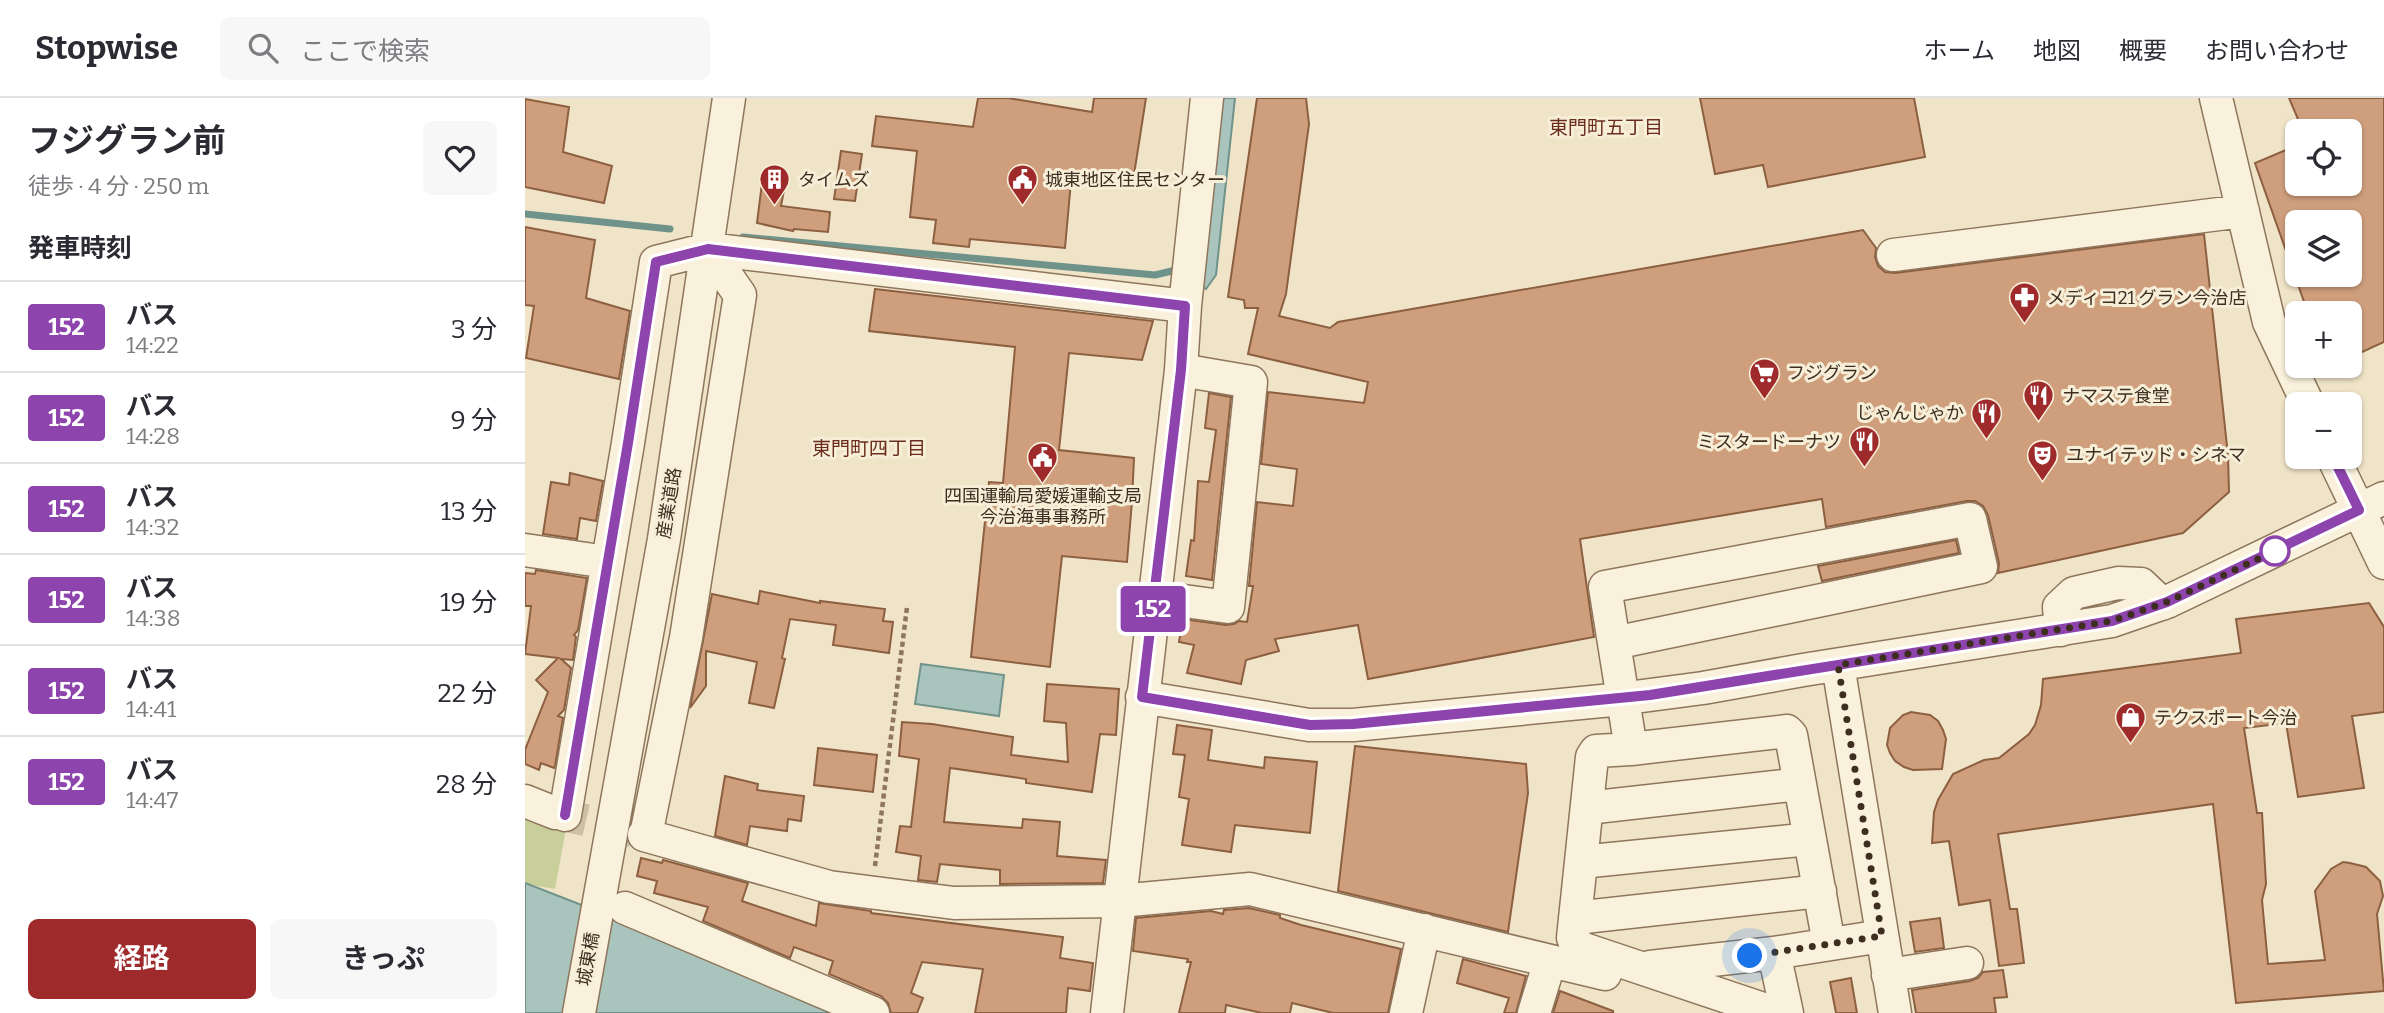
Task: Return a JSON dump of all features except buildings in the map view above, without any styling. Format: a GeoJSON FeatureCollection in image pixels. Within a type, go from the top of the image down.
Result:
{"type":"FeatureCollection","features":[{"type":"Feature","properties":{"kind":"street","name":"産業道路"},"geometry":{"type":"LineString","coordinates":[[611,907],[632,721],[661,552],[729,98]]}},
{"type":"Feature","properties":{"kind":"street"},"geometry":{"type":"LineString","coordinates":[[1107,1013],[1181,370],[1185,306],[1207,98]]}},
{"type":"Feature","properties":{"kind":"street"},"geometry":{"type":"LineString","coordinates":[[2217,98],[2269,322],[2302,392]]}},
{"type":"Feature","properties":{"kind":"street"},"geometry":{"type":"LineString","coordinates":[[1893,255],[2243,211]]}},
{"type":"Feature","properties":{"kind":"street"},"geometry":{"type":"LineString","coordinates":[[708,249],[740,295],[686,638],[645,835],[829,887],[954,904],[1119,901],[1250,889],[1595,971],[1655,991],[1704,1013]]}},
{"type":"Feature","properties":{"kind":"street"},"geometry":{"type":"LineString","coordinates":[[525,801],[560,814],[607,562],[656,262],[708,249],[1185,306]]}},
{"type":"Feature","properties":{"kind":"street"},"geometry":{"type":"LineString","coordinates":[[1155,597],[1228,607],[1251,382],[1181,370]]}},
{"type":"Feature","properties":{"kind":"street"},"geometry":{"type":"LineString","coordinates":[[2343,469],[2372,504],[2384,564]]}},
{"type":"Feature","properties":{"kind":"street"},"geometry":{"type":"LineString","coordinates":[[1142,697],[1310,725],[1353,724],[1624,699],[1703,688],[2112,621],[2162,604],[2372,504]]}},
{"type":"Feature","properties":{"kind":"street"},"geometry":{"type":"LineString","coordinates":[[1614,643],[1981,567],[1970,519],[1605,587],[1631,749]]}},
{"type":"Feature","properties":{"kind":"street"},"geometry":{"type":"LineString","coordinates":[[525,550],[607,562]]}},
{"type":"Feature","properties":{"kind":"street"},"geometry":{"type":"LineString","coordinates":[[1838,665],[1895,1013]]}},
{"type":"Feature","properties":{"kind":"street"},"geometry":{"type":"LineString","coordinates":[[1775,1013],[1578,947],[1573,938],[1593,757],[1596,751],[1787,731],[1791,735],[1829,944]]}},
{"type":"Feature","properties":{"kind":"street"},"geometry":{"type":"LineString","coordinates":[[1587,808],[1800,784]]}},
{"type":"Feature","properties":{"kind":"street"},"geometry":{"type":"LineString","coordinates":[[1581,862],[1810,839]]}},
{"type":"Feature","properties":{"kind":"street"},"geometry":{"type":"LineString","coordinates":[[1575,918],[1820,891]]}},
{"type":"Feature","properties":{"kind":"street"},"geometry":{"type":"LineString","coordinates":[[611,907],[873,1013]]}},
{"type":"Feature","properties":{"kind":"street","name":"城東橋"},"geometry":{"type":"LineString","coordinates":[[579,1013],[611,907]]}},
{"type":"Feature","properties":{"kind":"street"},"geometry":{"type":"LineString","coordinates":[[1406,1013],[1424,930]]}},
{"type":"Feature","properties":{"kind":"street"},"geometry":{"type":"LineString","coordinates":[[1640,968],[1774,953],[1882,936]]}},
{"type":"Feature","properties":{"kind":"street"},"geometry":{"type":"LineString","coordinates":[[1774,953],[1787,1013]]}},
{"type":"Feature","properties":{"kind":"street"},"geometry":{"type":"LineString","coordinates":[[1534,1013],[1550,961]]}},
{"type":"Feature","properties":{"kind":"street"},"geometry":{"type":"LineString","coordinates":[[1888,975],[1967,963]]}},
{"type":"Feature","properties":{"kind":"path"},"geometry":{"type":"LineString","coordinates":[[872,892],[907,607]]}},
{"type":"Feature","properties":{"kind":"green space"},"geometry":{"type":"Polygon","coordinates":[[[525,813],[566,829],[555,889],[525,884],[525,813]]]}},
{"type":"Feature","properties":{"kind":"water"},"geometry":{"type":"Polygon","coordinates":[[[1217,98],[1235,98],[1216,275],[1206,289],[1194,283],[1217,98]]]}},
{"type":"Feature","properties":{"kind":"water"},"geometry":{"type":"Polygon","coordinates":[[[921,664],[1004,675],[999,716],[915,704],[921,664]]]}},
{"type":"Feature","properties":{"kind":"water"},"geometry":{"type":"Polygon","coordinates":[[[525,883],[602,913],[837,1013],[525,1013],[525,883]]]}},
{"type":"Feature","properties":{"kind":"waterway"},"geometry":{"type":"LineString","coordinates":[[525,214],[670,229]]}},
{"type":"Feature","properties":{"kind":"waterway"},"geometry":{"type":"LineString","coordinates":[[743,237],[1155,275],[1180,269]]}},
{"type":"Feature","properties":{"kind":"tunnel"},"geometry":{"type":"LineString","coordinates":[[555,813],[639,833]]}},
{"type":"Feature","properties":{"kind":"bus line","name":"152"},"geometry":{"type":"LineString","coordinates":[[565,815],[656,262],[708,249],[1185,306],[1181,370],[1142,697],[1310,725],[1451,716],[1624,699],[2112,621],[2167,602],[2359,510],[2339,469]]}},
{"type":"Feature","properties":{"kind":"place","name":"タイムズ"},"geometry":{"type":"Point","coordinates":[775,207]}},
{"type":"Feature","properties":{"kind":"place","name":"城東地区住民センター"},"geometry":{"type":"Point","coordinates":[1022,207]}},
{"type":"Feature","properties":{"kind":"place","name":"メディコ21 グラン今治店"},"geometry":{"type":"Point","coordinates":[2024,325]}},
{"type":"Feature","properties":{"kind":"place","name":"フジグラン"},"geometry":{"type":"Point","coordinates":[1764,400]}},
{"type":"Feature","properties":{"kind":"place","name":"ナマステ食堂"},"geometry":{"type":"Point","coordinates":[2039,423]}},
{"type":"Feature","properties":{"kind":"place","name":"じゃんじゃか"},"geometry":{"type":"Point","coordinates":[1987,440]}},
{"type":"Feature","properties":{"kind":"place","name":"ミスタードーナツ"},"geometry":{"type":"Point","coordinates":[1864,469]}},
{"type":"Feature","properties":{"kind":"place","name":"ユナイテッド・シネマ"},"geometry":{"type":"Point","coordinates":[2043,482]}},
{"type":"Feature","properties":{"kind":"place","name":"四国運輸局愛媛運輸支局 今治海事事務所"},"geometry":{"type":"Point","coordinates":[1043,485]}},
{"type":"Feature","properties":{"kind":"place","name":"テクスポート今治"},"geometry":{"type":"Point","coordinates":[2131,745]}},
{"type":"Feature","properties":{"kind":"district","name":"東門町五丁目"},"geometry":{"type":"Point","coordinates":[1606,127]}},
{"type":"Feature","properties":{"kind":"district","name":"東門町四丁目"},"geometry":{"type":"Point","coordinates":[869,448]}},
{"type":"Feature","properties":{"kind":"route"},"geometry":{"type":"LineString","coordinates":[[1750,956],[1882,936],[1838,665],[2112,621],[2167,602],[2283,547],[2275,551]]}}]}
